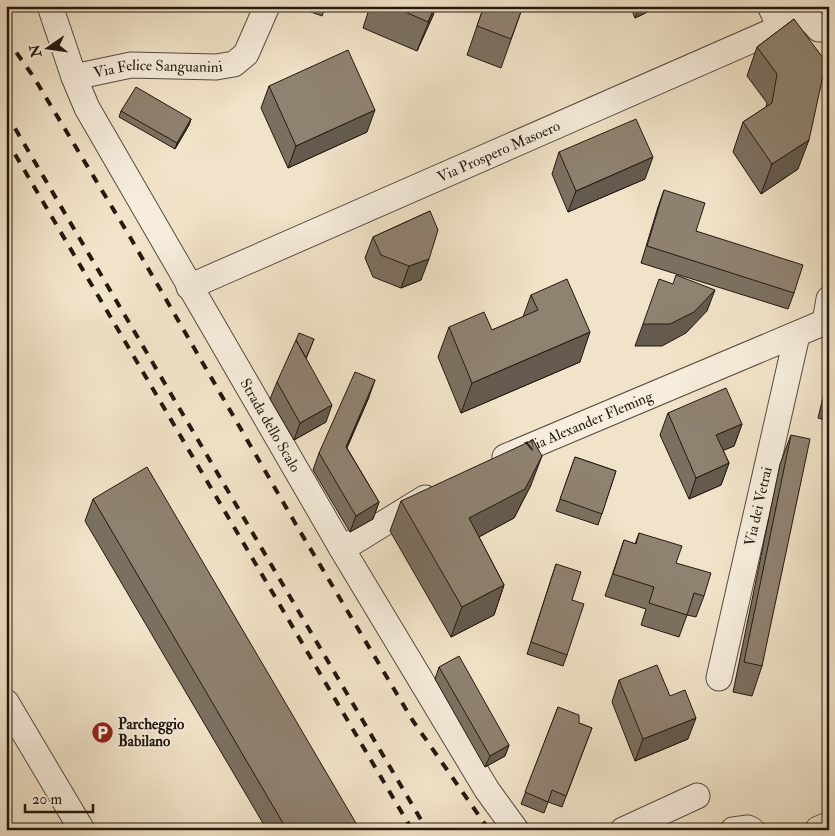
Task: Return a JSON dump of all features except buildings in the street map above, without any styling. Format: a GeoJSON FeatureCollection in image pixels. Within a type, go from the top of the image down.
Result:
{"type":"FeatureCollection","features":[{"type":"Feature","properties":{"kind":"main road"},"geometry":{"type":"LineString","coordinates":[[819,830],[829,826]]}},
{"type":"Feature","properties":{"kind":"street","name":"Strada dello Scalo"},"geometry":{"type":"LineString","coordinates":[[50,6],[74,77],[87,108],[342,550],[486,790],[516,830]]}},
{"type":"Feature","properties":{"kind":"street","name":"Via Felice Sanguanini"},"geometry":{"type":"LineString","coordinates":[[74,77],[131,65],[216,67],[234,64],[246,54],[266,6]]}},
{"type":"Feature","properties":{"kind":"street","name":"Via Prospero Masoero"},"geometry":{"type":"LineString","coordinates":[[189,287],[775,17],[806,11]]}},
{"type":"Feature","properties":{"kind":"street"},"geometry":{"type":"LineString","coordinates":[[806,11],[819,29],[829,29]]}},
{"type":"Feature","properties":{"kind":"street","name":"Via Alexander Fleming"},"geometry":{"type":"LineString","coordinates":[[485,466],[797,335],[828,315]]}},
{"type":"Feature","properties":{"kind":"street","name":"Via dei Vetrai"},"geometry":{"type":"LineString","coordinates":[[719,678],[797,335]]}},
{"type":"Feature","properties":{"kind":"street"},"geometry":{"type":"LineString","coordinates":[[342,550],[441,487]]}},
{"type":"Feature","properties":{"kind":"street"},"geometry":{"type":"LineString","coordinates":[[6,702],[82,830]]}},
{"type":"Feature","properties":{"kind":"street"},"geometry":{"type":"LineString","coordinates":[[623,830],[697,796]]}},
{"type":"Feature","properties":{"kind":"street"},"geometry":{"type":"LineString","coordinates":[[733,830],[748,828],[752,830]]}},
{"type":"Feature","properties":{"kind":"railway"},"geometry":{"type":"LineString","coordinates":[[6,38],[33,76],[130,237],[298,528],[413,721],[489,830]]}},
{"type":"Feature","properties":{"kind":"railway"},"geometry":{"type":"LineString","coordinates":[[6,113],[427,830]]}},
{"type":"Feature","properties":{"kind":"railway"},"geometry":{"type":"LineString","coordinates":[[6,139],[412,830]]}},
{"type":"Feature","properties":{"kind":"place","name":"Parcheggio Babilano"},"geometry":{"type":"Point","coordinates":[102,733]}}]}
